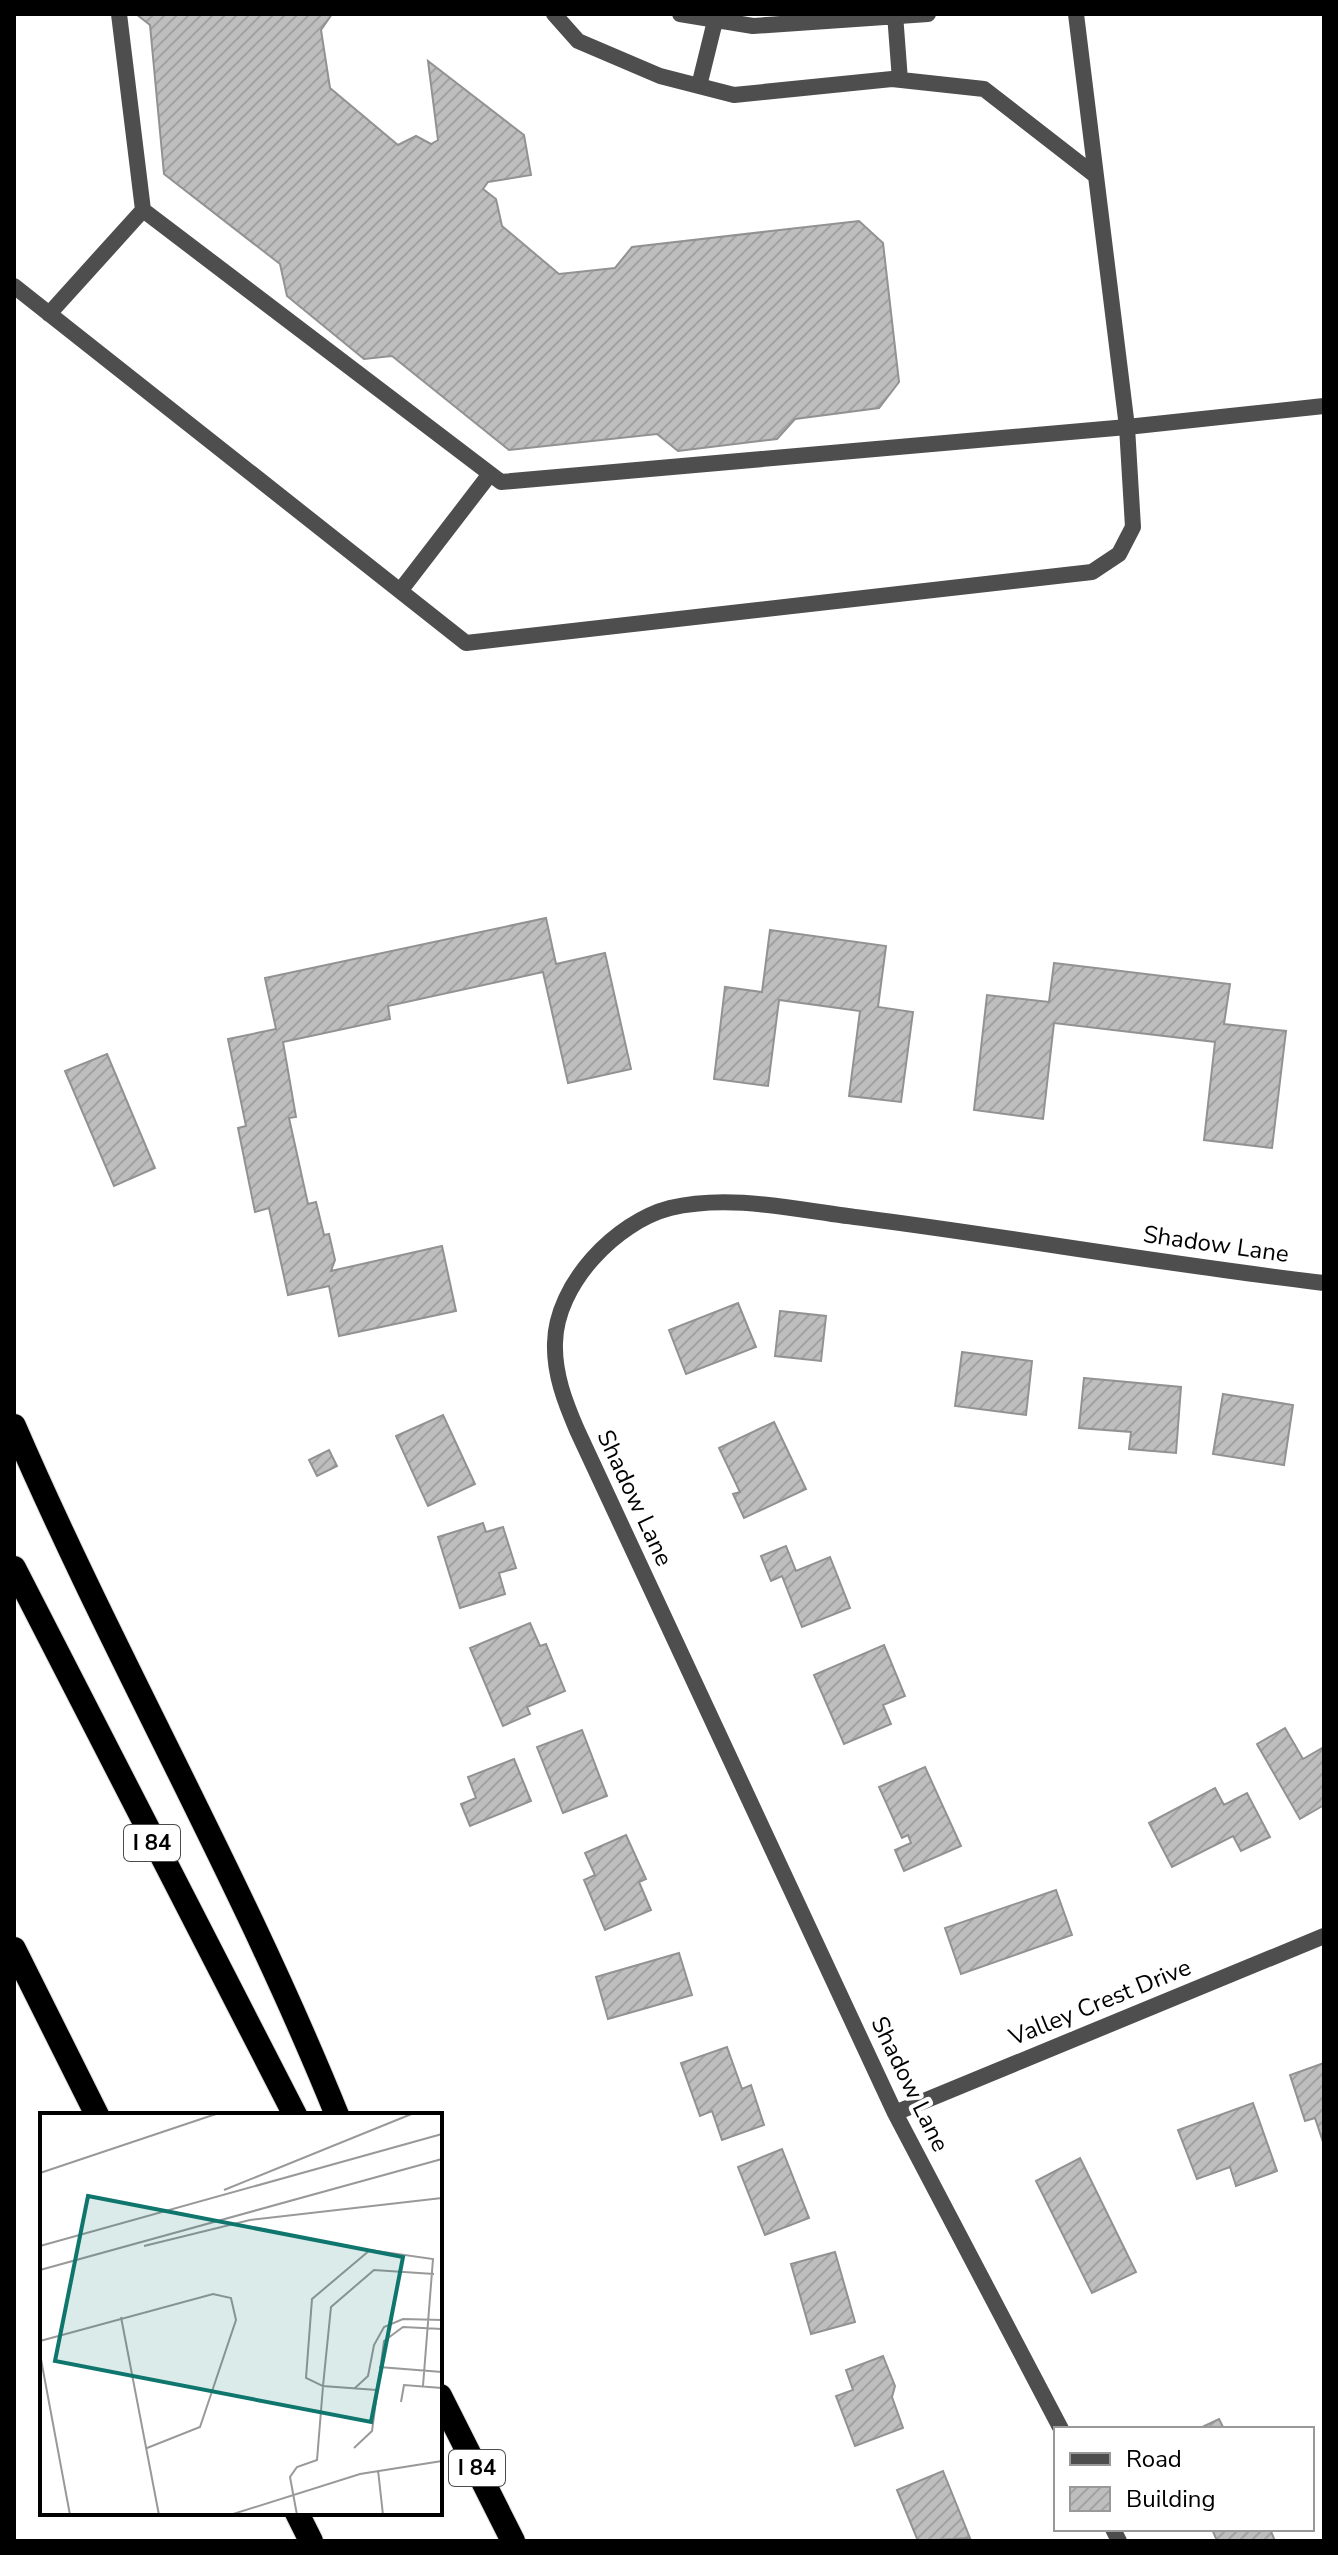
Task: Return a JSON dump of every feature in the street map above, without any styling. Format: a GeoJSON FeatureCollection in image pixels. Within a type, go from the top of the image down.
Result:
{"type":"FeatureCollection","features":[{"type":"Feature","properties":{"kind":"highway"},"geometry":{"type":"LineString","coordinates":[[14,1426],[76,1562],[276,1970],[336,2113]]}},
{"type":"Feature","properties":{"kind":"highway","name":"I 84"},"geometry":{"type":"LineString","coordinates":[[14,1568],[294,2113]]}},
{"type":"Feature","properties":{"kind":"highway"},"geometry":{"type":"LineString","coordinates":[[14,1949],[96,2113]]}},
{"type":"Feature","properties":{"kind":"highway","name":"I 84"},"geometry":{"type":"LineString","coordinates":[[442,2400],[513,2541]]}},
{"type":"Feature","properties":{"kind":"highway"},"geometry":{"type":"LineString","coordinates":[[298,2515],[311,2541]]}},
{"type":"Feature","properties":{"kind":"street"},"geometry":{"type":"LineString","coordinates":[[119,14],[143,210],[501,482],[1127,427],[1324,406]]}},
{"type":"Feature","properties":{"kind":"street"},"geometry":{"type":"LineString","coordinates":[[554,14],[578,41],[660,76],[734,95],[900,80],[984,89],[1096,176]]}},
{"type":"Feature","properties":{"kind":"street"},"geometry":{"type":"LineString","coordinates":[[680,14],[753,26],[928,14]]}},
{"type":"Feature","properties":{"kind":"street"},"geometry":{"type":"LineString","coordinates":[[14,286],[466,643],[1092,572],[1119,554],[1133,527],[1127,427],[1076,14]]}},
{"type":"Feature","properties":{"kind":"street"},"geometry":{"type":"LineString","coordinates":[[895,15],[900,80]]}},
{"type":"Feature","properties":{"kind":"street"},"geometry":{"type":"LineString","coordinates":[[699,86],[715,21]]}},
{"type":"Feature","properties":{"kind":"street"},"geometry":{"type":"LineString","coordinates":[[49,314],[143,210]]}},
{"type":"Feature","properties":{"kind":"street"},"geometry":{"type":"LineString","coordinates":[[400,591],[490,474]]}},
{"type":"Feature","properties":{"kind":"street","name":"Shadow Lane"},"geometry":{"type":"LineString","coordinates":[[1060,2427],[895,2113],[563,1397],[556,1365],[555,1339],[562,1310],[578,1281],[619,1234],[645,1216],[704,1203],[747,1204],[923,1226],[1324,1283]]}},
{"type":"Feature","properties":{"kind":"street","name":"Valley Crest Drive"},"geometry":{"type":"LineString","coordinates":[[895,2113],[1324,1936]]}},
{"type":"Feature","properties":{"kind":"building"},"geometry":{"type":"Polygon","coordinates":[[[136,14],[332,14],[321,30],[330,88],[398,145],[416,136],[431,144],[438,140],[428,61],[524,135],[531,175],[488,182],[483,189],[496,199],[502,226],[559,274],[615,268],[632,247],[859,221],[883,243],[899,382],[879,408],[795,419],[777,439],[678,451],[657,434],[509,450],[392,356],[364,359],[287,296],[280,264],[164,174],[150,25],[136,14]]]}},
{"type":"Feature","properties":{"kind":"building"},"geometry":{"type":"Polygon","coordinates":[[[546,918],[556,964],[605,953],[631,1069],[568,1083],[543,972],[388,1006],[390,1019],[283,1042],[296,1117],[289,1118],[308,1204],[316,1202],[324,1235],[329,1234],[335,1260],[331,1271],[442,1246],[456,1311],[339,1336],[329,1286],[288,1295],[269,1208],[255,1212],[238,1128],[246,1126],[228,1039],[276,1029],[265,978],[546,918]]]}},
{"type":"Feature","properties":{"kind":"building"},"geometry":{"type":"Polygon","coordinates":[[[770,930],[886,946],[878,1007],[913,1012],[901,1102],[849,1096],[860,1011],[779,1000],[768,1086],[714,1079],[725,987],[762,992],[770,930]]]}},
{"type":"Feature","properties":{"kind":"building"},"geometry":{"type":"Polygon","coordinates":[[[1054,963],[1230,984],[1224,1024],[1286,1031],[1272,1148],[1204,1140],[1215,1042],[1054,1023],[1043,1119],[974,1110],[987,995],[1049,1002],[1054,963]]]}},
{"type":"Feature","properties":{"kind":"building"},"geometry":{"type":"Polygon","coordinates":[[[107,1054],[155,1168],[114,1186],[65,1071],[107,1054]]]}},
{"type":"Feature","properties":{"kind":"building"},"geometry":{"type":"Polygon","coordinates":[[[738,1303],[756,1347],[686,1374],[669,1330],[738,1303]]]}},
{"type":"Feature","properties":{"kind":"building"},"geometry":{"type":"Polygon","coordinates":[[[780,1311],[826,1316],[821,1361],[775,1356],[780,1311]]]}},
{"type":"Feature","properties":{"kind":"building"},"geometry":{"type":"Polygon","coordinates":[[[962,1352],[1032,1361],[1026,1415],[955,1406],[962,1352]]]}},
{"type":"Feature","properties":{"kind":"building"},"geometry":{"type":"Polygon","coordinates":[[[1084,1378],[1181,1387],[1176,1453],[1129,1449],[1131,1432],[1079,1428],[1084,1378]]]}},
{"type":"Feature","properties":{"kind":"building"},"geometry":{"type":"Polygon","coordinates":[[[1223,1394],[1293,1405],[1284,1465],[1213,1454],[1223,1394]]]}},
{"type":"Feature","properties":{"kind":"building"},"geometry":{"type":"Polygon","coordinates":[[[443,1415],[475,1484],[428,1506],[396,1436],[443,1415]]]}},
{"type":"Feature","properties":{"kind":"building"},"geometry":{"type":"Polygon","coordinates":[[[774,1422],[806,1489],[744,1518],[733,1494],[740,1492],[719,1448],[774,1422]]]}},
{"type":"Feature","properties":{"kind":"building"},"geometry":{"type":"Polygon","coordinates":[[[329,1450],[337,1466],[317,1476],[309,1460],[329,1450]]]}},
{"type":"Feature","properties":{"kind":"building"},"geometry":{"type":"Polygon","coordinates":[[[483,1523],[486,1532],[503,1527],[516,1568],[499,1573],[505,1594],[460,1608],[438,1537],[483,1523]]]}},
{"type":"Feature","properties":{"kind":"building"},"geometry":{"type":"Polygon","coordinates":[[[786,1546],[796,1571],[830,1557],[850,1608],[802,1627],[782,1576],[771,1581],[761,1556],[786,1546]]]}},
{"type":"Feature","properties":{"kind":"building"},"geometry":{"type":"Polygon","coordinates":[[[530,1623],[540,1646],[546,1644],[565,1691],[527,1707],[530,1714],[503,1726],[470,1648],[530,1623]]]}},
{"type":"Feature","properties":{"kind":"building"},"geometry":{"type":"Polygon","coordinates":[[[884,1645],[905,1696],[883,1705],[891,1724],[844,1744],[814,1675],[884,1645]]]}},
{"type":"Feature","properties":{"kind":"building"},"geometry":{"type":"Polygon","coordinates":[[[1285,1728],[1303,1759],[1324,1747],[1324,1805],[1300,1819],[1257,1744],[1285,1728]]]}},
{"type":"Feature","properties":{"kind":"building"},"geometry":{"type":"Polygon","coordinates":[[[582,1730],[607,1796],[563,1813],[537,1747],[582,1730]]]}},
{"type":"Feature","properties":{"kind":"building"},"geometry":{"type":"Polygon","coordinates":[[[514,1759],[531,1801],[470,1826],[461,1804],[476,1798],[468,1777],[514,1759]]]}},
{"type":"Feature","properties":{"kind":"building"},"geometry":{"type":"Polygon","coordinates":[[[925,1767],[961,1846],[904,1871],[895,1850],[911,1843],[908,1835],[902,1838],[879,1787],[925,1767]]]}},
{"type":"Feature","properties":{"kind":"building"},"geometry":{"type":"Polygon","coordinates":[[[1215,1788],[1224,1805],[1247,1793],[1270,1837],[1241,1851],[1233,1836],[1172,1867],[1149,1823],[1215,1788]]]}},
{"type":"Feature","properties":{"kind":"building"},"geometry":{"type":"Polygon","coordinates":[[[626,1835],[646,1879],[639,1882],[651,1910],[605,1930],[584,1880],[595,1875],[585,1853],[626,1835]]]}},
{"type":"Feature","properties":{"kind":"building"},"geometry":{"type":"Polygon","coordinates":[[[1056,1890],[1072,1935],[961,1974],[945,1928],[1056,1890]]]}},
{"type":"Feature","properties":{"kind":"building"},"geometry":{"type":"Polygon","coordinates":[[[679,1953],[692,1995],[608,2019],[596,1977],[679,1953]]]}},
{"type":"Feature","properties":{"kind":"building"},"geometry":{"type":"Polygon","coordinates":[[[727,2047],[742,2089],[751,2085],[764,2125],[722,2140],[712,2111],[700,2116],[681,2063],[727,2047]]]}},
{"type":"Feature","properties":{"kind":"building"},"geometry":{"type":"Polygon","coordinates":[[[1324,2063],[1323,2142],[1315,2118],[1305,2121],[1290,2075],[1324,2063]]]}},
{"type":"Feature","properties":{"kind":"building"},"geometry":{"type":"Polygon","coordinates":[[[1253,2103],[1277,2171],[1236,2186],[1230,2167],[1197,2179],[1178,2130],[1253,2103]]]}},
{"type":"Feature","properties":{"kind":"building"},"geometry":{"type":"Polygon","coordinates":[[[782,2149],[809,2218],[765,2235],[738,2167],[782,2149]]]}},
{"type":"Feature","properties":{"kind":"building"},"geometry":{"type":"Polygon","coordinates":[[[1080,2158],[1136,2272],[1092,2293],[1036,2181],[1080,2158]]]}},
{"type":"Feature","properties":{"kind":"building"},"geometry":{"type":"Polygon","coordinates":[[[835,2252],[855,2322],[811,2334],[791,2264],[835,2252]]]}},
{"type":"Feature","properties":{"kind":"building"},"geometry":{"type":"Polygon","coordinates":[[[883,2356],[895,2386],[892,2397],[903,2428],[855,2446],[836,2396],[853,2390],[846,2370],[883,2356]]]}},
{"type":"Feature","properties":{"kind":"building"},"geometry":{"type":"Polygon","coordinates":[[[1219,2419],[1223,2427],[1202,2427],[1219,2419]]]}},
{"type":"Feature","properties":{"kind":"building"},"geometry":{"type":"Polygon","coordinates":[[[943,2471],[970,2538],[918,2541],[897,2490],[943,2471]]]}},
{"type":"Feature","properties":{"kind":"building"},"geometry":{"type":"Polygon","coordinates":[[[1213,2531],[1271,2531],[1275,2541],[1217,2541],[1213,2531]]]}}]}
